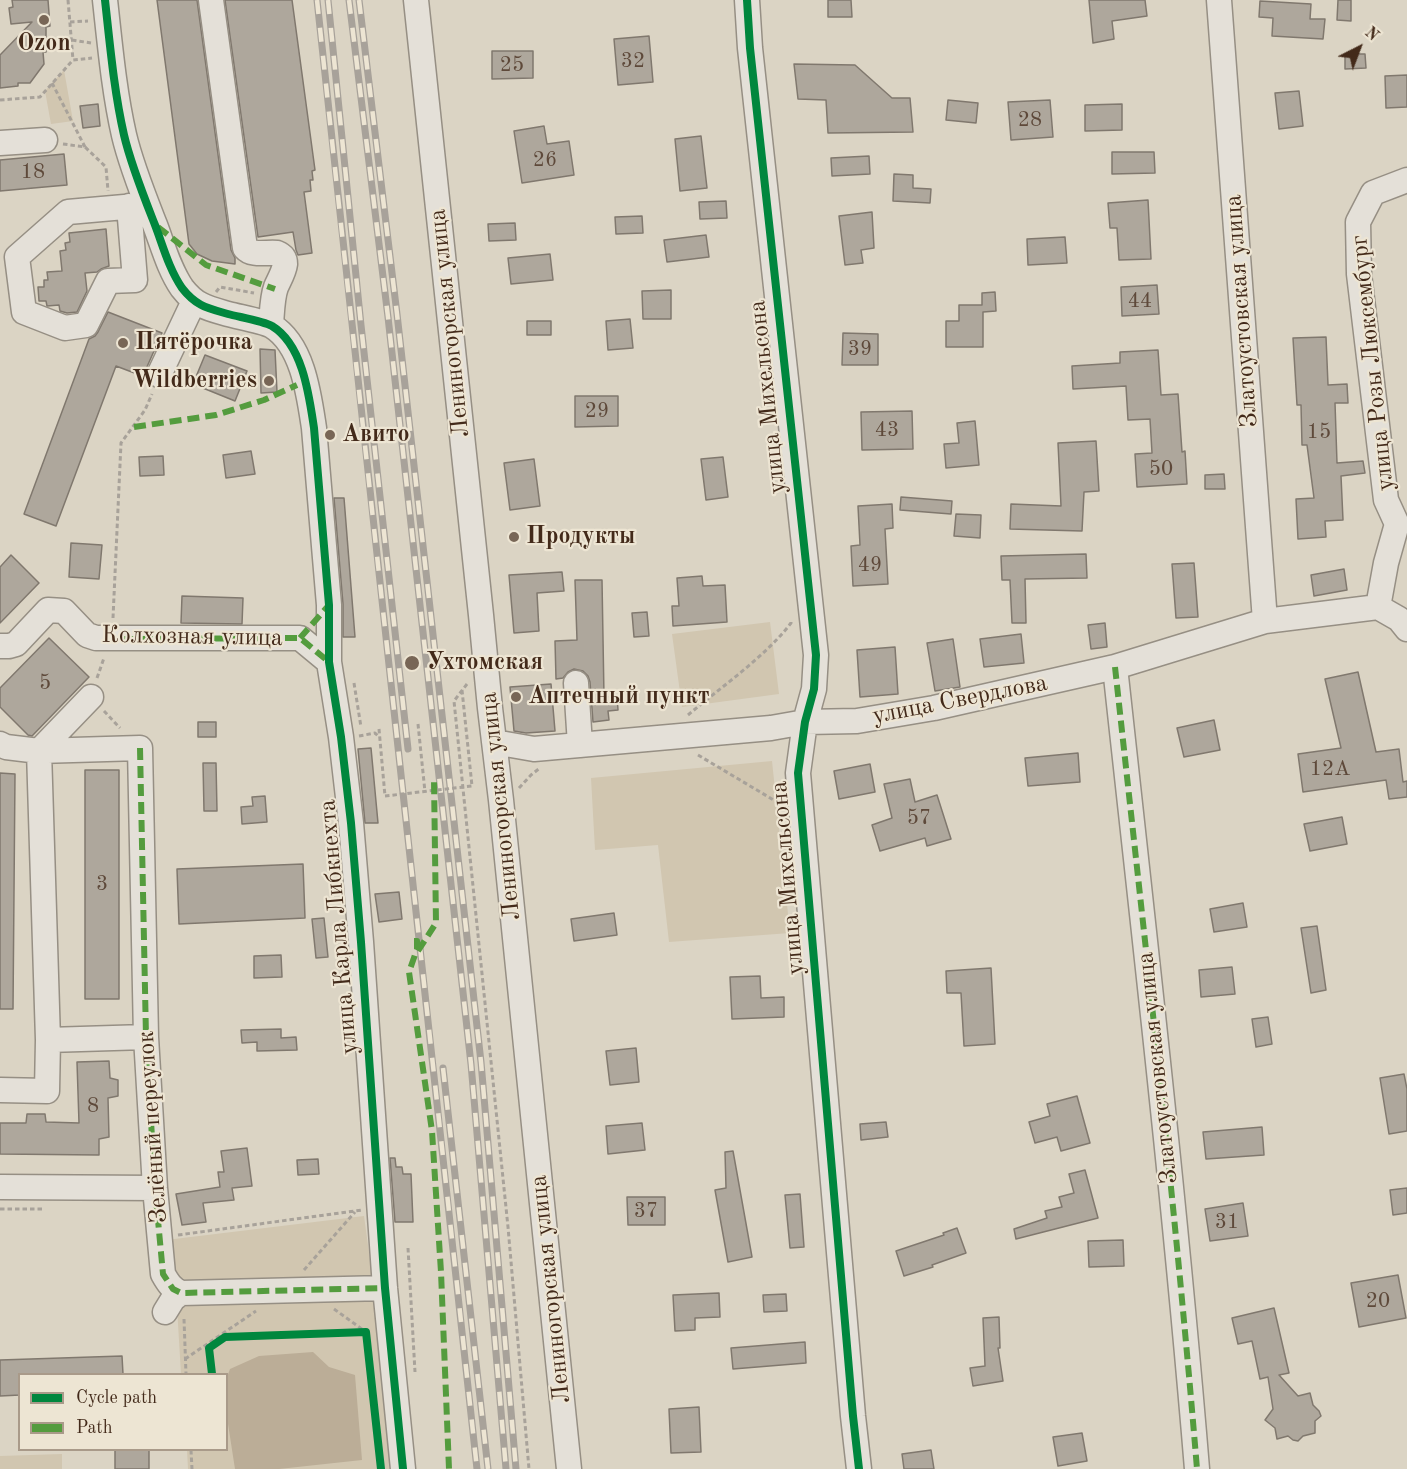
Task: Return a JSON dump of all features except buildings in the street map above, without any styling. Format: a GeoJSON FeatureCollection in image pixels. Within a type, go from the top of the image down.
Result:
{"type":"FeatureCollection","features":[{"type":"Feature","properties":{"kind":"street"},"geometry":{"type":"LineString","coordinates":[[105,0],[113,76],[124,136],[135,280],[108,281],[86,326],[64,328],[24,312],[17,257],[68,212],[129,206]]}},
{"type":"Feature","properties":{"kind":"street"},"geometry":{"type":"LineString","coordinates":[[129,206],[182,287],[199,304],[271,325],[275,289],[285,264],[284,258],[277,253],[252,253],[245,248],[211,0]]}},
{"type":"Feature","properties":{"kind":"street","name":"Лениногорская улица"},"geometry":{"type":"LineString","coordinates":[[416,0],[498,769],[569,1469]]}},
{"type":"Feature","properties":{"kind":"street","name":"улица Михельсона"},"geometry":{"type":"LineString","coordinates":[[747,0],[750,48],[816,655],[814,689],[805,722],[798,773],[859,1469]]}},
{"type":"Feature","properties":{"kind":"street","name":"Златоустовская улица"},"geometry":{"type":"LineString","coordinates":[[1219,0],[1265,621]]}},
{"type":"Feature","properties":{"kind":"street"},"geometry":{"type":"LineString","coordinates":[[0,143],[45,140]]}},
{"type":"Feature","properties":{"kind":"street","name":"улица Розы Люксембург"},"geometry":{"type":"LineString","coordinates":[[1378,607],[1386,563],[1402,523],[1386,500],[1359,274],[1358,222],[1373,193],[1407,180]]}},
{"type":"Feature","properties":{"kind":"street"},"geometry":{"type":"LineString","coordinates":[[159,375],[199,304]]}},
{"type":"Feature","properties":{"kind":"street","name":"улица Карла Либкнехта"},"geometry":{"type":"LineString","coordinates":[[271,325],[291,346],[297,358],[306,384],[314,428],[329,605],[329,662],[351,823],[385,1288],[403,1469]]}},
{"type":"Feature","properties":{"kind":"street","name":"Колхозная улица"},"geometry":{"type":"LineString","coordinates":[[300,638],[329,605]]}},
{"type":"Feature","properties":{"kind":"street"},"geometry":{"type":"LineString","coordinates":[[1378,607],[1399,619],[1407,629]]}},
{"type":"Feature","properties":{"kind":"street","name":"улица Свердлова"},"geometry":{"type":"LineString","coordinates":[[498,769],[580,745],[771,728],[805,722],[856,721],[934,708],[1115,667],[1265,621],[1378,607]]}},
{"type":"Feature","properties":{"kind":"street","name":"Колхозная улица"},"geometry":{"type":"LineString","coordinates":[[0,646],[16,644],[48,610],[64,611],[87,635],[96,638],[300,638],[329,662]]}},
{"type":"Feature","properties":{"kind":"street","name":"Златоустовская улица"},"geometry":{"type":"LineString","coordinates":[[1115,667],[1153,1017],[1197,1469]]}},
{"type":"Feature","properties":{"kind":"street"},"geometry":{"type":"LineString","coordinates":[[576,683],[580,745]]}},
{"type":"Feature","properties":{"kind":"street"},"geometry":{"type":"LineString","coordinates":[[0,1090],[47,1091],[48,1040],[39,751],[91,697]]}},
{"type":"Feature","properties":{"kind":"street","name":"улица Свердлова"},"geometry":{"type":"LineString","coordinates":[[494,742],[538,758]]}},
{"type":"Feature","properties":{"kind":"street"},"geometry":{"type":"LineString","coordinates":[[0,744],[6,747],[39,751],[140,748]]}},
{"type":"Feature","properties":{"kind":"street","name":"Зелёный переулок"},"geometry":{"type":"LineString","coordinates":[[140,748],[146,1037],[155,1188],[163,1274],[173,1289],[181,1293]]}},
{"type":"Feature","properties":{"kind":"street"},"geometry":{"type":"LineString","coordinates":[[48,1040],[146,1037]]}},
{"type":"Feature","properties":{"kind":"street"},"geometry":{"type":"LineString","coordinates":[[0,1187],[155,1188]]}},
{"type":"Feature","properties":{"kind":"street"},"geometry":{"type":"LineString","coordinates":[[165,1312],[173,1299],[181,1293],[385,1288]]}},
{"type":"Feature","properties":{"kind":"path"},"geometry":{"type":"LineString","coordinates":[[68,0],[73,60]]}},
{"type":"Feature","properties":{"kind":"path"},"geometry":{"type":"LineString","coordinates":[[70,22],[90,21]]}},
{"type":"Feature","properties":{"kind":"path"},"geometry":{"type":"LineString","coordinates":[[72,40],[92,43]]}},
{"type":"Feature","properties":{"kind":"path"},"geometry":{"type":"LineString","coordinates":[[0,100],[39,97],[73,60],[94,58]]}},
{"type":"Feature","properties":{"kind":"path"},"geometry":{"type":"LineString","coordinates":[[52,83],[85,147],[106,167],[129,206]]}},
{"type":"Feature","properties":{"kind":"path"},"geometry":{"type":"LineString","coordinates":[[45,140],[85,147]]}},
{"type":"Feature","properties":{"kind":"path"},"geometry":{"type":"LineString","coordinates":[[199,304],[220,287],[274,297]]}},
{"type":"Feature","properties":{"kind":"path"},"geometry":{"type":"LineString","coordinates":[[140,748],[91,697],[104,657],[118,639],[121,443],[145,410],[159,375]]}},
{"type":"Feature","properties":{"kind":"path"},"geometry":{"type":"LineString","coordinates":[[682,720],[761,655],[780,637],[791,623],[792,616]]}},
{"type":"Feature","properties":{"kind":"path"},"geometry":{"type":"LineString","coordinates":[[469,682],[454,701],[508,1227],[529,1469]]}},
{"type":"Feature","properties":{"kind":"path"},"geometry":{"type":"LineString","coordinates":[[379,729],[384,796],[472,786],[462,690]]}},
{"type":"Feature","properties":{"kind":"path"},"geometry":{"type":"LineString","coordinates":[[418,724],[425,792]]}},
{"type":"Feature","properties":{"kind":"path"},"geometry":{"type":"LineString","coordinates":[[369,734],[375,733],[380,737]]}},
{"type":"Feature","properties":{"kind":"path"},"geometry":{"type":"LineString","coordinates":[[696,754],[784,807]]}},
{"type":"Feature","properties":{"kind":"path"},"geometry":{"type":"LineString","coordinates":[[516,794],[531,775],[538,758]]}},
{"type":"Feature","properties":{"kind":"path"},"geometry":{"type":"LineString","coordinates":[[160,1237],[364,1210]]}},
{"type":"Feature","properties":{"kind":"path"},"geometry":{"type":"LineString","coordinates":[[408,1248],[415,1376]]}},
{"type":"Feature","properties":{"kind":"path"},"geometry":{"type":"LineString","coordinates":[[181,1293],[186,1373]]}},
{"type":"Feature","properties":{"kind":"path"},"geometry":{"type":"LineString","coordinates":[[331,1307],[366,1332],[367,1344]]}},
{"type":"Feature","properties":{"kind":"path"},"geometry":{"type":"LineString","coordinates":[[354,1333],[366,1332]]}},
{"type":"Feature","properties":{"kind":"path"},"geometry":{"type":"LineString","coordinates":[[210,1357],[209,1348],[225,1337],[236,1337]]}},
{"type":"Feature","properties":{"kind":"path"},"geometry":{"type":"LineString","coordinates":[[191,1451],[192,1469]]}},
{"type":"Feature","properties":{"kind":"shaded area"},"geometry":{"type":"Polygon","coordinates":[[[64,70],[73,121],[51,124],[45,91],[64,70]]]}},
{"type":"Feature","properties":{"kind":"shaded area"},"geometry":{"type":"Polygon","coordinates":[[[770,622],[779,694],[682,707],[672,634],[770,622]]]}},
{"type":"Feature","properties":{"kind":"shaded area"},"geometry":{"type":"Polygon","coordinates":[[[772,761],[790,933],[669,942],[658,845],[595,850],[591,778],[772,761]]]}},
{"type":"Feature","properties":{"kind":"shaded area"},"geometry":{"type":"Polygon","coordinates":[[[364,1216],[373,1282],[179,1288],[166,1240],[364,1216]]]}},
{"type":"Feature","properties":{"kind":"shaded area"},"geometry":{"type":"Polygon","coordinates":[[[377,1291],[390,1469],[188,1469],[187,1451],[228,1451],[228,1373],[181,1373],[177,1307],[377,1291]]]}},
{"type":"Feature","properties":{"kind":"shaded area"},"geometry":{"type":"Polygon","coordinates":[[[313,1352],[329,1367],[355,1375],[362,1460],[279,1469],[235,1469],[228,1424],[228,1374],[230,1369],[259,1356],[313,1352]]]}},
{"type":"Feature","properties":{"kind":"shaded area"},"geometry":{"type":"Polygon","coordinates":[[[62,1454],[62,1469],[0,1469],[0,1456],[62,1454]]]}},
{"type":"Feature","properties":{"kind":"railway"},"geometry":{"type":"LineString","coordinates":[[317,0],[477,1469]]}},
{"type":"Feature","properties":{"kind":"railway"},"geometry":{"type":"LineString","coordinates":[[328,0],[408,749]]}},
{"type":"Feature","properties":{"kind":"railway"},"geometry":{"type":"LineString","coordinates":[[349,0],[388,317],[471,1064],[506,1469]]}},
{"type":"Feature","properties":{"kind":"railway"},"geometry":{"type":"LineString","coordinates":[[359,0],[397,314],[481,1062],[516,1469]]}},
{"type":"Feature","properties":{"kind":"railway"},"geometry":{"type":"LineString","coordinates":[[443,1068],[488,1469]]}},
{"type":"Feature","properties":{"kind":"marked path"},"geometry":{"type":"LineString","coordinates":[[158,227],[206,265],[275,289]]}},
{"type":"Feature","properties":{"kind":"marked path"},"geometry":{"type":"LineString","coordinates":[[134,427],[216,415],[264,400],[297,385]]}},
{"type":"Feature","properties":{"kind":"marked path"},"geometry":{"type":"LineString","coordinates":[[300,638],[329,605]]}},
{"type":"Feature","properties":{"kind":"marked path"},"geometry":{"type":"LineString","coordinates":[[123,639],[300,638],[329,662]]}},
{"type":"Feature","properties":{"kind":"marked path"},"geometry":{"type":"LineString","coordinates":[[1115,667],[1169,1168],[1197,1469]]}},
{"type":"Feature","properties":{"kind":"marked path"},"geometry":{"type":"LineString","coordinates":[[140,748],[146,1037],[155,1188],[163,1274],[173,1289],[181,1293],[385,1288]]}},
{"type":"Feature","properties":{"kind":"marked path"},"geometry":{"type":"LineString","coordinates":[[418,951],[436,923],[434,780]]}},
{"type":"Feature","properties":{"kind":"marked path"},"geometry":{"type":"LineString","coordinates":[[414,941],[417,941],[417,949],[409,972],[432,1131],[441,1272],[449,1469]]}},
{"type":"Feature","properties":{"kind":"cycle path"},"geometry":{"type":"LineString","coordinates":[[105,0],[115,85],[124,135],[138,181],[173,273],[187,294],[202,306],[268,324],[282,334],[298,358],[307,386],[314,428],[329,605],[329,662],[351,823],[385,1288],[403,1469]]}},
{"type":"Feature","properties":{"kind":"cycle path"},"geometry":{"type":"LineString","coordinates":[[747,0],[750,48],[816,655],[814,689],[805,722],[798,773],[859,1469]]}},
{"type":"Feature","properties":{"kind":"cycle path"},"geometry":{"type":"LineString","coordinates":[[212,1373],[209,1348],[225,1337],[366,1332],[381,1469]]}},
{"type":"Feature","properties":{"kind":"place","name":"Ozon"},"geometry":{"type":"Point","coordinates":[44,20]}},
{"type":"Feature","properties":{"kind":"place","name":"Пятёрочка"},"geometry":{"type":"Point","coordinates":[123,343]}},
{"type":"Feature","properties":{"kind":"place","name":"Wildberries"},"geometry":{"type":"Point","coordinates":[269,381]}},
{"type":"Feature","properties":{"kind":"place","name":"Авито"},"geometry":{"type":"Point","coordinates":[330,435]}},
{"type":"Feature","properties":{"kind":"place","name":"Продукты"},"geometry":{"type":"Point","coordinates":[514,537]}},
{"type":"Feature","properties":{"kind":"place","name":"Ухтомская"},"geometry":{"type":"Point","coordinates":[412,663]}},
{"type":"Feature","properties":{"kind":"place","name":"Аптечный пункт"},"geometry":{"type":"Point","coordinates":[516,697]}}]}
